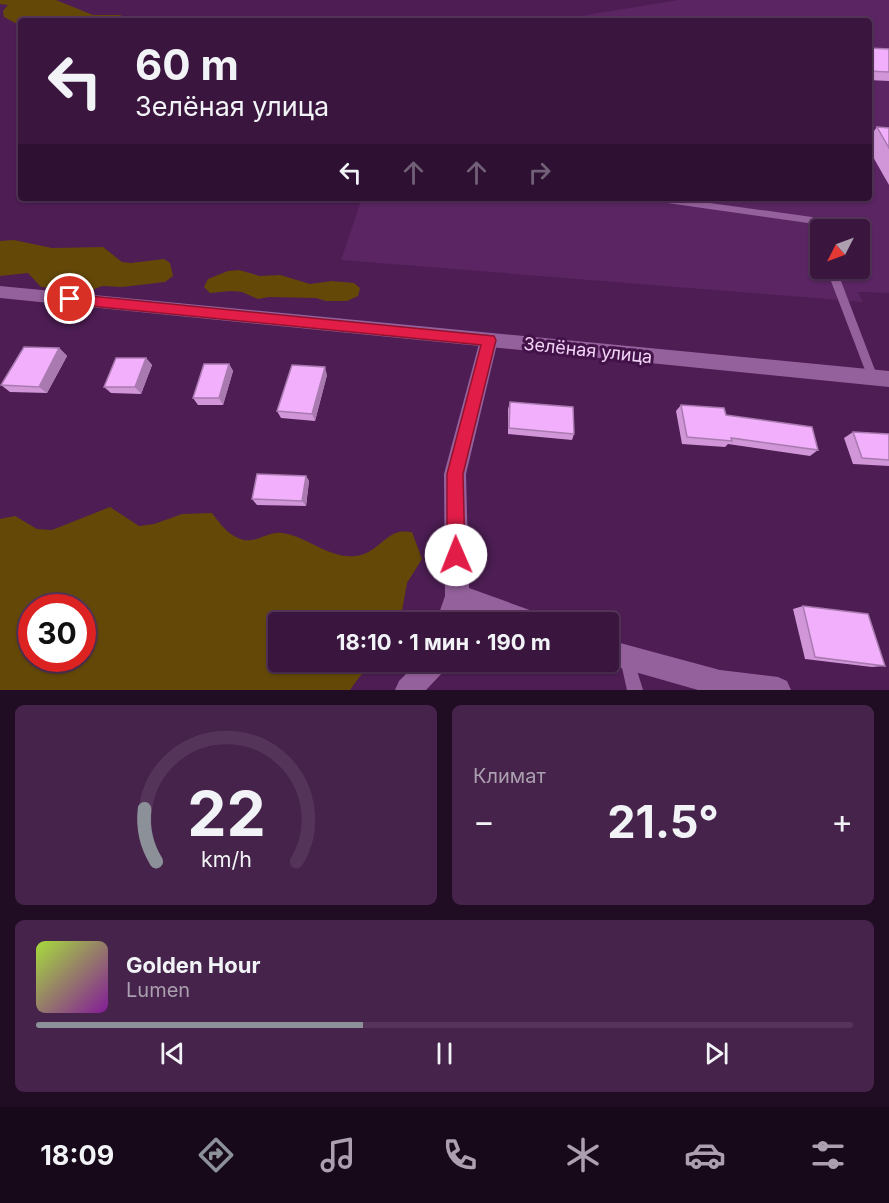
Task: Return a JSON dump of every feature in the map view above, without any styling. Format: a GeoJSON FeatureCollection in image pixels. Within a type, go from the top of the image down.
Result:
{"type":"FeatureCollection","features":[{"type":"Feature","properties":{"kind":"street","name":"Зелёная улица"},"geometry":{"type":"LineString","coordinates":[[0,292],[881,379]]}},
{"type":"Feature","properties":{"kind":"street"},"geometry":{"type":"LineString","coordinates":[[451,612],[457,596],[455,474],[489,340]]}},
{"type":"Feature","properties":{"kind":"street"},"geometry":{"type":"LineString","coordinates":[[457,596],[501,612]]}},
{"type":"Feature","properties":{"kind":"street"},"geometry":{"type":"LineString","coordinates":[[619,656],[720,683],[778,690]]}},
{"type":"Feature","properties":{"kind":"street"},"geometry":{"type":"LineString","coordinates":[[408,690],[425,672]]}},
{"type":"Feature","properties":{"kind":"lane"},"geometry":{"type":"LineString","coordinates":[[675,201],[810,220]]}},
{"type":"Feature","properties":{"kind":"lane"},"geometry":{"type":"LineString","coordinates":[[836,279],[881,379]]}},
{"type":"Feature","properties":{"kind":"lane"},"geometry":{"type":"LineString","coordinates":[[619,658],[635,690]]}},
{"type":"Feature","properties":{"kind":"shaded area"},"geometry":{"type":"Polygon","coordinates":[[[0,0],[56,0],[93,15],[119,15],[130,18],[18,18],[18,24],[4,17],[3,11],[8,5],[0,4],[0,0]]]}},
{"type":"Feature","properties":{"kind":"shaded area"},"geometry":{"type":"Polygon","coordinates":[[[678,0],[889,0],[889,293],[858,292],[863,302],[341,260],[361,201],[872,201],[872,18],[568,18],[678,0]]]}},
{"type":"Feature","properties":{"kind":"shaded area"},"geometry":{"type":"Polygon","coordinates":[[[14,240],[52,248],[103,247],[122,262],[164,259],[170,263],[173,276],[165,282],[122,287],[102,286],[92,290],[41,287],[28,273],[0,276],[0,241],[14,240]]]}},
{"type":"Feature","properties":{"kind":"shaded area"},"geometry":{"type":"Polygon","coordinates":[[[239,270],[260,276],[280,275],[310,284],[332,281],[354,283],[360,288],[358,296],[347,301],[326,301],[316,298],[269,297],[258,299],[242,292],[210,293],[204,287],[208,279],[228,271],[239,270]]]}},
{"type":"Feature","properties":{"kind":"shaded area"},"geometry":{"type":"Polygon","coordinates":[[[110,507],[139,526],[154,524],[182,514],[212,513],[230,533],[244,540],[282,533],[345,556],[362,555],[393,534],[412,532],[422,559],[407,583],[402,612],[268,612],[268,672],[365,672],[350,690],[0,690],[0,519],[15,516],[37,529],[52,530],[110,507]]]}},
{"type":"Feature","properties":{"kind":"building"},"geometry":{"type":"Polygon","coordinates":[[[872,48],[889,49],[889,72],[872,71],[872,48]]]}},
{"type":"Feature","properties":{"kind":"building"},"geometry":{"type":"Polygon","coordinates":[[[877,127],[889,128],[889,148],[877,127]]]}},
{"type":"Feature","properties":{"kind":"building"},"geometry":{"type":"Polygon","coordinates":[[[24,347],[59,348],[39,387],[1,385],[24,347]]]}},
{"type":"Feature","properties":{"kind":"building"},"geometry":{"type":"Polygon","coordinates":[[[116,358],[146,358],[135,387],[104,387],[116,358]]]}},
{"type":"Feature","properties":{"kind":"building"},"geometry":{"type":"Polygon","coordinates":[[[204,364],[229,364],[219,398],[193,398],[204,364]]]}},
{"type":"Feature","properties":{"kind":"building"},"geometry":{"type":"Polygon","coordinates":[[[292,365],[325,367],[312,414],[277,411],[292,365]]]}},
{"type":"Feature","properties":{"kind":"building"},"geometry":{"type":"Polygon","coordinates":[[[510,402],[573,407],[574,434],[509,428],[510,402]]]}},
{"type":"Feature","properties":{"kind":"building"},"geometry":{"type":"Polygon","coordinates":[[[681,405],[724,408],[726,415],[812,427],[818,450],[731,438],[732,441],[687,437],[681,405]]]}},
{"type":"Feature","properties":{"kind":"building"},"geometry":{"type":"Polygon","coordinates":[[[853,432],[889,434],[889,460],[862,458],[853,432]]]}},
{"type":"Feature","properties":{"kind":"building"},"geometry":{"type":"Polygon","coordinates":[[[257,474],[306,476],[302,501],[252,499],[257,474]]]}},
{"type":"Feature","properties":{"kind":"building"},"geometry":{"type":"Polygon","coordinates":[[[803,606],[868,614],[885,666],[815,657],[803,606]]]}},
{"type":"Feature","properties":{"kind":"route"},"geometry":{"type":"LineString","coordinates":[[70,299],[489,340],[455,474],[456,555]]}}]}
